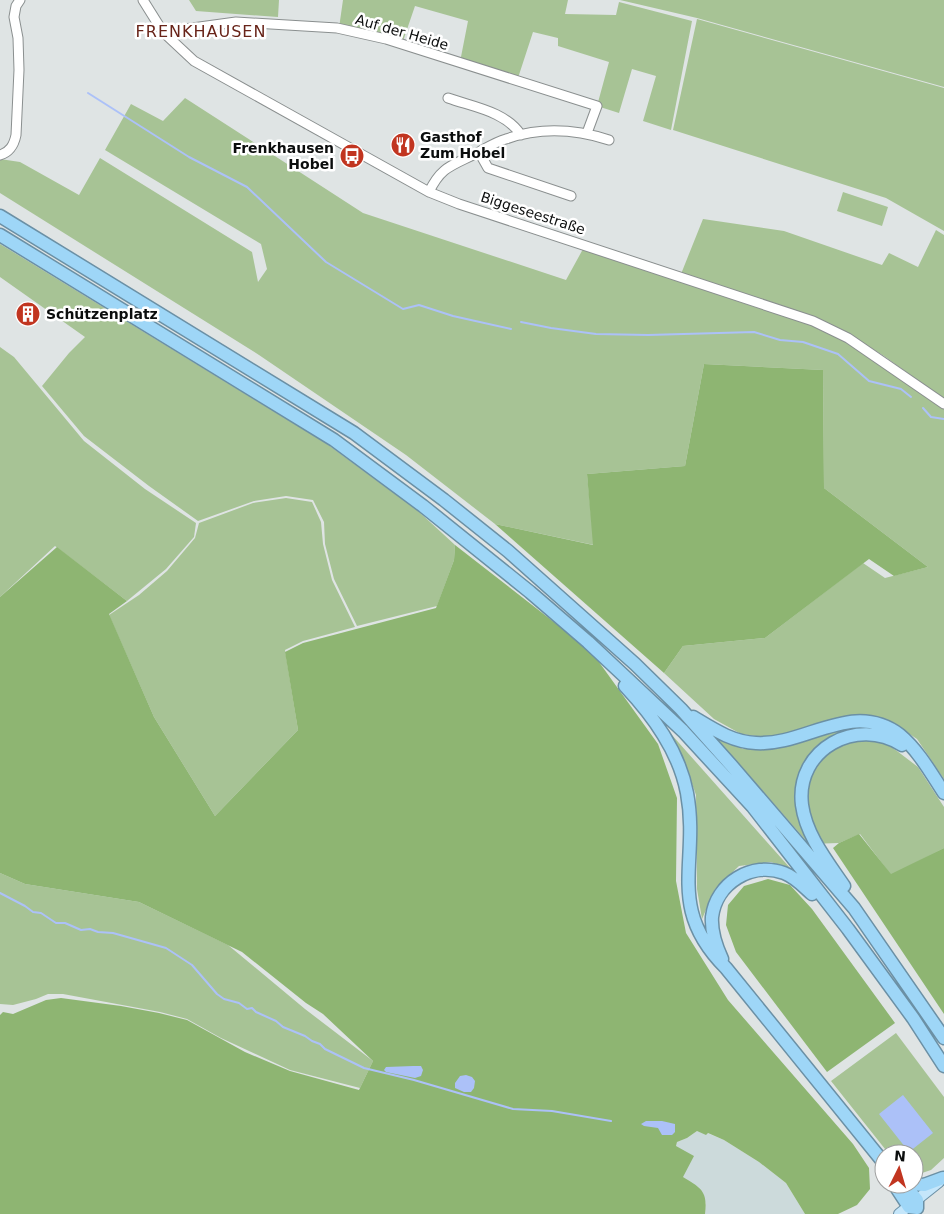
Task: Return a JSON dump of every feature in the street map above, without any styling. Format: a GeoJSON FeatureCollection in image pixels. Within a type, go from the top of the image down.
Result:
{"type":"FeatureCollection","features":[{"type":"Feature","properties":{"kind":"highway"},"geometry":{"type":"LineString","coordinates":[[0,216],[361,438],[508,551],[635,664],[681,709],[731,764],[854,908],[944,1038]]}},
{"type":"Feature","properties":{"kind":"highway"},"geometry":{"type":"LineString","coordinates":[[0,235],[334,440],[431,512],[530,592],[588,642],[683,730],[753,807],[848,929],[913,1018],[944,1066]]}},
{"type":"Feature","properties":{"kind":"highway"},"geometry":{"type":"LineString","coordinates":[[588,642],[603,664],[650,715],[667,740],[676,759],[683,778],[689,805],[690,832],[687,887],[690,908],[701,936],[712,953],[874,1153]]}},
{"type":"Feature","properties":{"kind":"highway"},"geometry":{"type":"LineString","coordinates":[[681,709],[724,735],[740,741],[757,743],[786,740],[845,722],[870,722],[899,734],[924,763],[944,792]]}},
{"type":"Feature","properties":{"kind":"highway"},"geometry":{"type":"LineString","coordinates":[[854,908],[848,892],[823,856],[807,824],[802,798],[804,783],[809,769],[823,750],[836,741],[850,736],[866,734],[882,736],[896,742],[924,763]]}},
{"type":"Feature","properties":{"kind":"highway"},"geometry":{"type":"LineString","coordinates":[[726,968],[717,948],[713,930],[714,909],[719,896],[728,885],[739,877],[753,871],[775,871],[796,880],[848,929]]}},
{"type":"Feature","properties":{"kind":"highway"},"geometry":{"type":"LineString","coordinates":[[924,1185],[944,1180]]}},
{"type":"Feature","properties":{"kind":"highway"},"geometry":{"type":"LineString","coordinates":[[900,1194],[910,1209]]}},
{"type":"Feature","properties":{"kind":"highway"},"geometry":{"type":"LineString","coordinates":[[906,1194],[910,1209]]}},
{"type":"Feature","properties":{"kind":"main road"},"geometry":{"type":"LineString","coordinates":[[910,1209],[944,1180]]}},
{"type":"Feature","properties":{"kind":"street"},"geometry":{"type":"LineString","coordinates":[[0,155],[10,149],[16,135],[20,70],[18,38],[14,17],[16,6],[20,0]]}},
{"type":"Feature","properties":{"kind":"street","name":"Biggeseestraße"},"geometry":{"type":"LineString","coordinates":[[143,0],[163,32],[194,61],[428,192],[459,204],[695,280],[813,321],[848,338],[944,404]]}},
{"type":"Feature","properties":{"kind":"street","name":"Auf der Heide"},"geometry":{"type":"LineString","coordinates":[[163,32],[236,22],[337,28],[386,39],[597,106],[587,133]]}},
{"type":"Feature","properties":{"kind":"street"},"geometry":{"type":"LineString","coordinates":[[448,98],[506,119],[521,135]]}},
{"type":"Feature","properties":{"kind":"street"},"geometry":{"type":"LineString","coordinates":[[428,192],[440,173],[505,139],[534,132],[573,131],[609,140]]}},
{"type":"Feature","properties":{"kind":"street"},"geometry":{"type":"LineString","coordinates":[[479,152],[488,168],[571,196]]}},
{"type":"Feature","properties":{"kind":"shaded area"},"geometry":{"type":"Polygon","coordinates":[[[697,1131],[724,1140],[759,1162],[786,1183],[805,1214],[705,1214],[706,1203],[683,1177],[676,1146],[677,1142],[697,1131]]]}},
{"type":"Feature","properties":{"kind":"green space"},"geometry":{"type":"Polygon","coordinates":[[[189,0],[279,0],[278,17],[196,11],[189,0]]]}},
{"type":"Feature","properties":{"kind":"green space"},"geometry":{"type":"Polygon","coordinates":[[[343,0],[568,0],[565,14],[616,15],[619,2],[692,21],[671,130],[643,121],[656,76],[632,69],[619,113],[597,106],[609,62],[558,46],[558,38],[533,32],[517,81],[460,62],[468,21],[415,6],[402,44],[339,28],[343,0]]]}},
{"type":"Feature","properties":{"kind":"green space"},"geometry":{"type":"Polygon","coordinates":[[[620,0],[944,0],[944,87],[697,18],[620,0]]]}},
{"type":"Feature","properties":{"kind":"green space"},"geometry":{"type":"Polygon","coordinates":[[[697,19],[944,88],[944,231],[886,198],[673,130],[697,19]]]}},
{"type":"Feature","properties":{"kind":"green space"},"geometry":{"type":"Polygon","coordinates":[[[185,98],[363,213],[566,280],[583,249],[758,308],[812,324],[847,341],[944,409],[944,779],[917,739],[896,725],[876,719],[772,738],[741,734],[714,719],[664,673],[683,646],[765,638],[863,563],[885,578],[928,567],[824,488],[823,370],[704,364],[685,466],[587,474],[594,545],[495,524],[406,455],[259,355],[0,193],[0,159],[20,162],[79,195],[100,158],[252,252],[258,282],[267,269],[261,244],[105,150],[131,104],[163,121],[185,98]]]}},
{"type":"Feature","properties":{"kind":"green space"},"geometry":{"type":"Polygon","coordinates":[[[843,192],[888,207],[882,226],[837,211],[843,192]]]}},
{"type":"Feature","properties":{"kind":"green space"},"geometry":{"type":"Polygon","coordinates":[[[703,219],[784,231],[882,265],[889,253],[918,267],[936,230],[944,235],[944,399],[884,356],[850,335],[681,274],[703,219]]]}},
{"type":"Feature","properties":{"kind":"green space"},"geometry":{"type":"Polygon","coordinates":[[[0,244],[327,444],[417,510],[455,545],[454,560],[437,606],[357,626],[334,579],[325,544],[324,522],[313,500],[286,496],[254,501],[198,521],[84,436],[42,386],[85,337],[0,277],[0,244]]]}},
{"type":"Feature","properties":{"kind":"green space"},"geometry":{"type":"Polygon","coordinates":[[[0,347],[14,357],[84,441],[145,489],[196,523],[194,537],[166,569],[127,601],[55,546],[0,597],[0,347]]]}},
{"type":"Feature","properties":{"kind":"green space"},"geometry":{"type":"Polygon","coordinates":[[[704,364],[823,370],[824,488],[928,567],[894,576],[869,559],[765,638],[683,646],[664,673],[495,524],[593,545],[587,474],[685,466],[704,364]]]}},
{"type":"Feature","properties":{"kind":"green space"},"geometry":{"type":"Polygon","coordinates":[[[286,498],[312,502],[321,522],[323,544],[332,580],[355,627],[303,641],[285,650],[298,730],[215,816],[154,717],[109,615],[139,595],[167,571],[195,538],[199,523],[253,503],[286,498]]]}},
{"type":"Feature","properties":{"kind":"green space"},"geometry":{"type":"Polygon","coordinates":[[[455,545],[591,651],[658,744],[677,798],[676,881],[686,933],[728,1000],[853,1144],[869,1168],[870,1189],[857,1205],[838,1214],[805,1214],[786,1183],[759,1162],[724,1140],[708,1133],[706,1135],[697,1131],[677,1142],[676,1146],[694,1156],[683,1177],[702,1191],[706,1206],[705,1214],[0,1214],[0,1015],[3,1012],[13,1014],[46,1000],[61,998],[159,1013],[187,1020],[245,1052],[290,1071],[359,1090],[373,1061],[323,1014],[306,1003],[242,952],[139,902],[25,884],[0,873],[0,597],[57,547],[127,601],[109,614],[154,717],[215,816],[298,730],[285,652],[303,643],[436,608],[454,560],[455,545]]]}},
{"type":"Feature","properties":{"kind":"green space"},"geometry":{"type":"Polygon","coordinates":[[[864,729],[918,767],[944,807],[944,848],[891,875],[860,834],[839,843],[809,844],[712,733],[743,749],[776,748],[840,730],[864,729]]]}},
{"type":"Feature","properties":{"kind":"green space"},"geometry":{"type":"Polygon","coordinates":[[[671,734],[791,869],[771,862],[739,866],[715,889],[702,919],[697,889],[696,795],[684,761],[671,734]]]}},
{"type":"Feature","properties":{"kind":"green space"},"geometry":{"type":"Polygon","coordinates":[[[859,834],[891,874],[944,848],[944,1014],[833,848],[839,843],[859,834]]]}},
{"type":"Feature","properties":{"kind":"green space"},"geometry":{"type":"Polygon","coordinates":[[[0,873],[25,884],[139,902],[228,945],[305,1009],[373,1061],[360,1088],[290,1070],[221,1038],[187,1019],[160,1012],[63,994],[48,994],[13,1005],[0,1004],[0,873]]]}},
{"type":"Feature","properties":{"kind":"green space"},"geometry":{"type":"Polygon","coordinates":[[[768,879],[790,885],[812,909],[895,1023],[827,1072],[736,952],[726,925],[728,905],[744,886],[768,879]]]}},
{"type":"Feature","properties":{"kind":"green space"},"geometry":{"type":"Polygon","coordinates":[[[896,1033],[944,1097],[944,1158],[931,1170],[924,1172],[924,1144],[881,1144],[831,1081],[896,1033]]]}},
{"type":"Feature","properties":{"kind":"water"},"geometry":{"type":"Polygon","coordinates":[[[421,1066],[423,1070],[421,1076],[415,1078],[384,1070],[386,1067],[421,1066]]]}},
{"type":"Feature","properties":{"kind":"water"},"geometry":{"type":"Polygon","coordinates":[[[460,1076],[472,1077],[475,1081],[471,1092],[464,1092],[455,1088],[455,1083],[460,1076]]]}},
{"type":"Feature","properties":{"kind":"water"},"geometry":{"type":"Polygon","coordinates":[[[903,1095],[933,1133],[919,1144],[903,1144],[879,1114],[903,1095]]]}},
{"type":"Feature","properties":{"kind":"water"},"geometry":{"type":"Polygon","coordinates":[[[646,1121],[662,1121],[675,1124],[675,1132],[672,1135],[662,1135],[658,1128],[641,1124],[646,1121]]]}},
{"type":"Feature","properties":{"kind":"waterway"},"geometry":{"type":"LineString","coordinates":[[88,93],[189,157],[247,187],[326,262],[403,309],[419,305],[453,316],[511,329]]}},
{"type":"Feature","properties":{"kind":"waterway"},"geometry":{"type":"LineString","coordinates":[[521,322],[596,334],[648,335],[754,332],[780,340],[803,342],[838,354],[869,381],[901,389],[911,397]]}},
{"type":"Feature","properties":{"kind":"waterway"},"geometry":{"type":"LineString","coordinates":[[923,408],[931,417],[944,419]]}},
{"type":"Feature","properties":{"kind":"waterway"},"geometry":{"type":"LineString","coordinates":[[0,893],[33,912],[41,913],[56,923],[65,923],[81,930],[90,929],[98,932],[113,933],[166,948],[192,965],[217,994],[224,999],[239,1003],[247,1009],[252,1008],[283,1027],[305,1036],[325,1049],[364,1068],[414,1080],[513,1109],[552,1111],[611,1121]]}},
{"type":"Feature","properties":{"kind":"place","name":"Gasthof Zum Hobel"},"geometry":{"type":"Point","coordinates":[403,145]}},
{"type":"Feature","properties":{"kind":"place","name":"Frenkhausen Hobel"},"geometry":{"type":"Point","coordinates":[352,156]}},
{"type":"Feature","properties":{"kind":"place","name":"Schützenplatz"},"geometry":{"type":"Point","coordinates":[28,314]}},
{"type":"Feature","properties":{"kind":"district","name":"FRENKHAUSEN"},"geometry":{"type":"Point","coordinates":[201,31]}}]}
